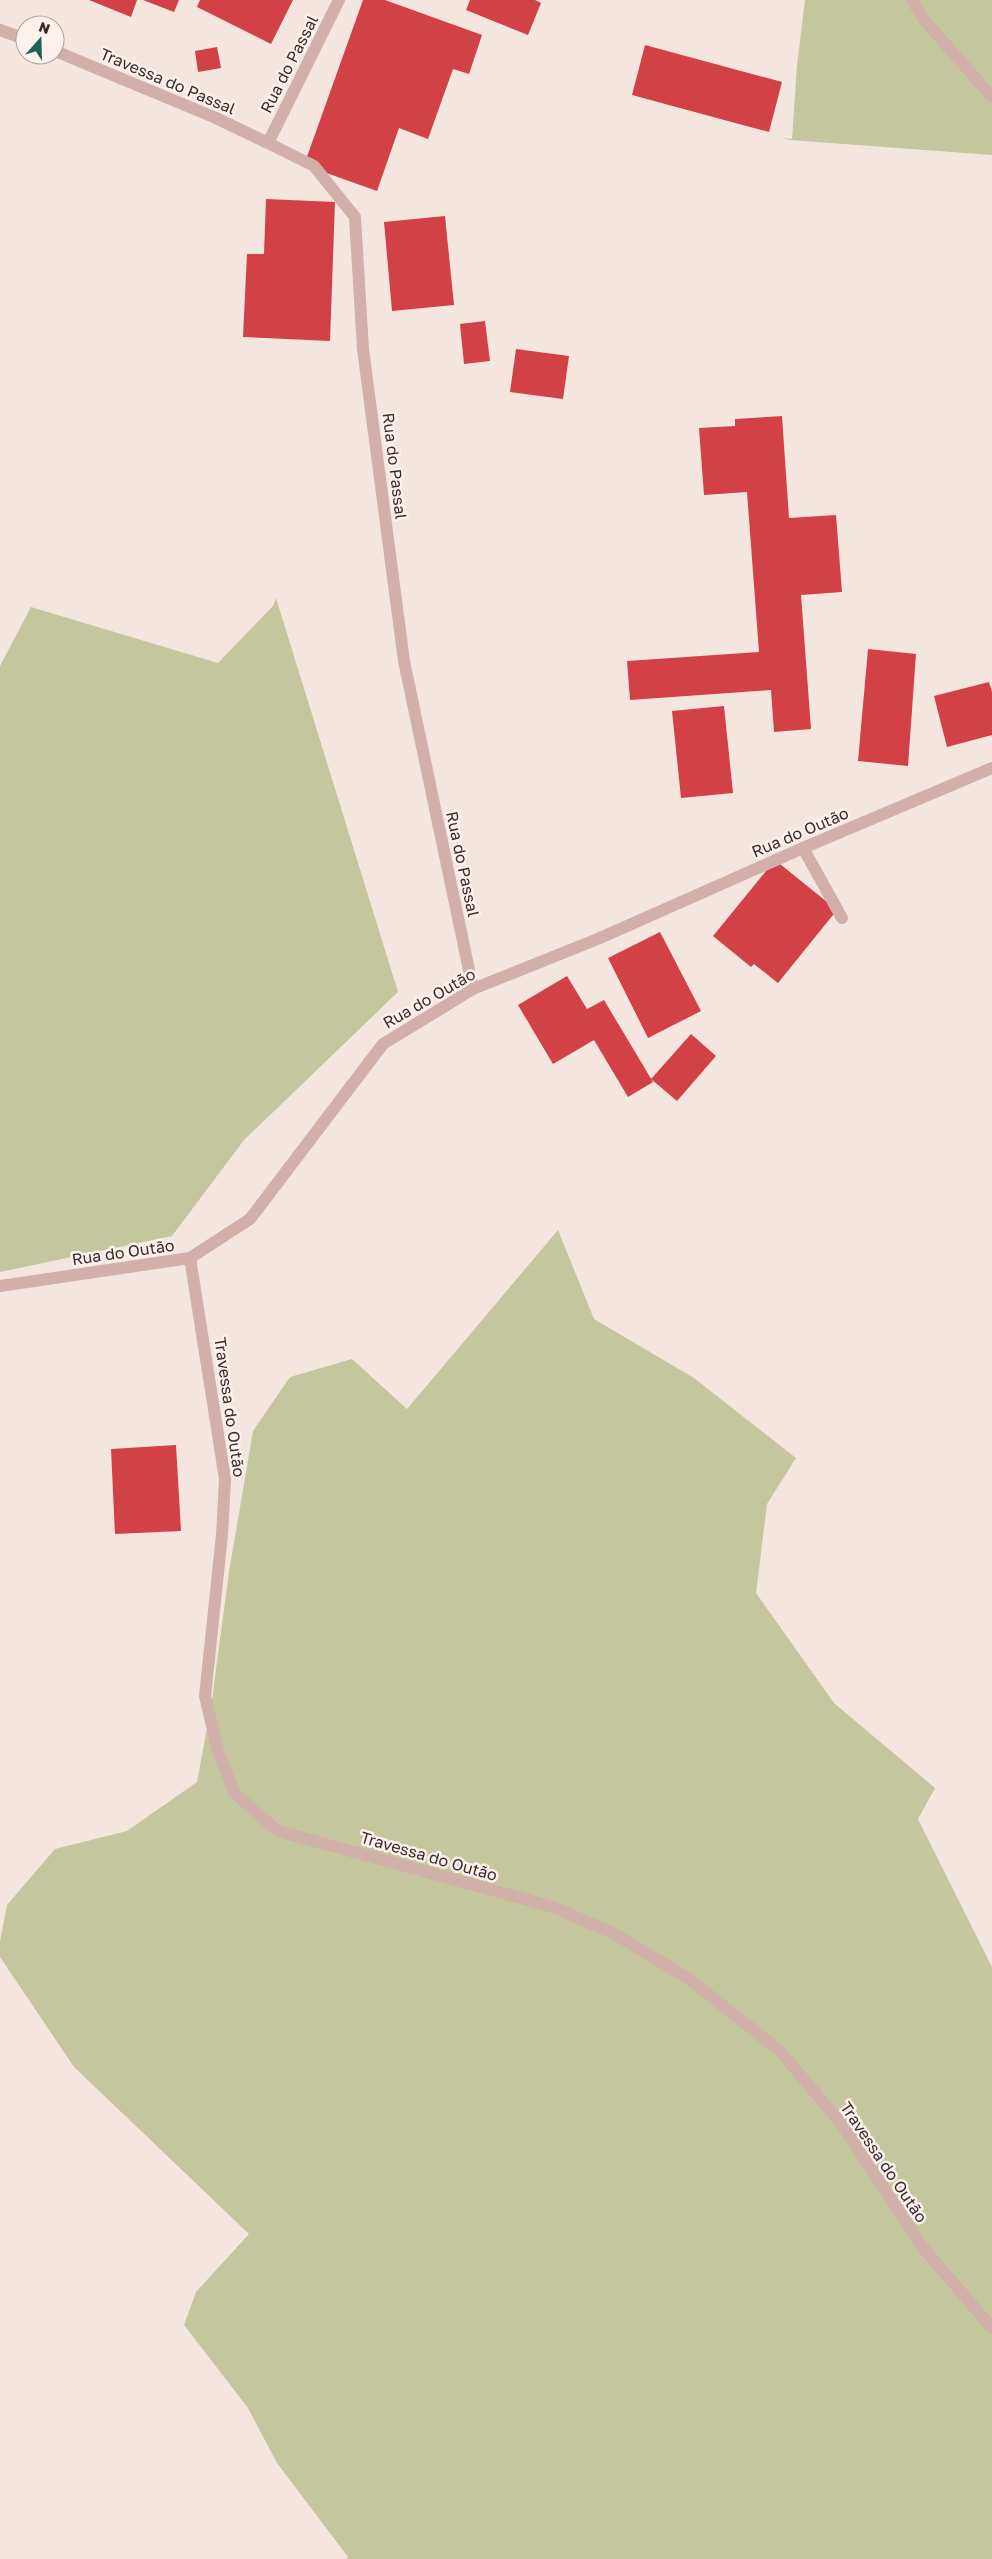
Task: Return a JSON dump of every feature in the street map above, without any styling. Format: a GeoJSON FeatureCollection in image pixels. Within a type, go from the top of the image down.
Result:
{"type":"FeatureCollection","features":[{"type":"Feature","properties":{"kind":"street","name":"Rua do Passal"},"geometry":{"type":"LineString","coordinates":[[339,0],[268,143],[314,166],[355,217],[363,348],[404,661],[473,989]]}},
{"type":"Feature","properties":{"kind":"street"},"geometry":{"type":"LineString","coordinates":[[912,0],[924,20],[992,97]]}},
{"type":"Feature","properties":{"kind":"street"},"geometry":{"type":"LineString","coordinates":[[0,30],[15,35]]}},
{"type":"Feature","properties":{"kind":"street","name":"Travessa do Passal"},"geometry":{"type":"LineString","coordinates":[[65,55],[216,118],[268,143]]}},
{"type":"Feature","properties":{"kind":"street","name":"Rua do Outão"},"geometry":{"type":"LineString","coordinates":[[0,1286],[190,1258],[250,1219],[383,1044],[473,989],[600,938],[803,848],[992,768]]}},
{"type":"Feature","properties":{"kind":"street"},"geometry":{"type":"LineString","coordinates":[[803,848],[842,918]]}},
{"type":"Feature","properties":{"kind":"street","name":"Travessa do Outão"},"geometry":{"type":"LineString","coordinates":[[190,1258],[225,1479],[222,1535],[204,1696],[218,1751],[234,1792],[278,1831],[553,1907],[615,1934],[689,1979],[780,2051],[843,2126],[923,2248],[992,2328]]}},
{"type":"Feature","properties":{"kind":"green space"},"geometry":{"type":"Polygon","coordinates":[[[805,0],[992,0],[992,155],[790,140],[782,138],[792,139],[797,65],[805,0]]]}},
{"type":"Feature","properties":{"kind":"green space"},"geometry":{"type":"Polygon","coordinates":[[[276,598],[398,992],[244,1140],[172,1236],[0,1272],[0,666],[31,607],[218,663],[273,606],[276,598]]]}},
{"type":"Feature","properties":{"kind":"green space"},"geometry":{"type":"Polygon","coordinates":[[[558,1230],[594,1319],[694,1378],[796,1458],[767,1504],[756,1593],[834,1703],[935,1788],[918,1819],[992,1967],[992,2559],[346,2559],[348,2557],[277,2463],[248,2408],[184,2325],[196,2292],[249,2234],[74,2067],[0,1957],[0,1941],[7,1905],[55,1849],[127,1831],[197,1782],[211,1707],[229,1572],[253,1431],[290,1377],[352,1359],[407,1409],[558,1230]]]}},
{"type":"Feature","properties":{"kind":"building"},"geometry":{"type":"Polygon","coordinates":[[[89,0],[137,0],[131,17],[89,0]]]}},
{"type":"Feature","properties":{"kind":"building"},"geometry":{"type":"Polygon","coordinates":[[[143,0],[179,0],[174,12],[143,0]]]}},
{"type":"Feature","properties":{"kind":"building"},"geometry":{"type":"Polygon","coordinates":[[[200,0],[293,0],[271,44],[197,7],[200,0]]]}},
{"type":"Feature","properties":{"kind":"building"},"geometry":{"type":"Polygon","coordinates":[[[363,0],[385,0],[482,35],[469,74],[453,69],[428,139],[399,128],[377,191],[304,165],[363,0]]]}},
{"type":"Feature","properties":{"kind":"building"},"geometry":{"type":"Polygon","coordinates":[[[470,0],[535,0],[541,3],[528,35],[466,10],[470,0]]]}},
{"type":"Feature","properties":{"kind":"building"},"geometry":{"type":"Polygon","coordinates":[[[645,45],[782,82],[769,132],[632,95],[645,45]]]}},
{"type":"Feature","properties":{"kind":"building"},"geometry":{"type":"Polygon","coordinates":[[[217,47],[221,68],[198,72],[195,51],[217,47]]]}},
{"type":"Feature","properties":{"kind":"building"},"geometry":{"type":"Polygon","coordinates":[[[266,199],[335,202],[330,341],[243,337],[247,254],[264,254],[266,199]]]}},
{"type":"Feature","properties":{"kind":"building"},"geometry":{"type":"Polygon","coordinates":[[[445,216],[454,305],[392,311],[384,222],[445,216]]]}},
{"type":"Feature","properties":{"kind":"building"},"geometry":{"type":"Polygon","coordinates":[[[485,321],[490,361],[464,364],[460,324],[485,321]]]}},
{"type":"Feature","properties":{"kind":"building"},"geometry":{"type":"Polygon","coordinates":[[[516,349],[569,356],[563,399],[510,392],[516,349]]]}},
{"type":"Feature","properties":{"kind":"building"},"geometry":{"type":"Polygon","coordinates":[[[782,416],[789,518],[836,515],[842,592],[801,595],[811,729],[774,732],[771,690],[630,700],[627,661],[759,652],[747,492],[704,495],[699,428],[735,426],[735,419],[782,416]]]}},
{"type":"Feature","properties":{"kind":"building"},"geometry":{"type":"Polygon","coordinates":[[[868,649],[916,654],[908,766],[858,761],[868,649]]]}},
{"type":"Feature","properties":{"kind":"building"},"geometry":{"type":"Polygon","coordinates":[[[989,682],[992,692],[992,735],[947,747],[934,696],[989,682]]]}},
{"type":"Feature","properties":{"kind":"building"},"geometry":{"type":"Polygon","coordinates":[[[724,706],[733,793],[681,798],[672,711],[724,706]]]}},
{"type":"Feature","properties":{"kind":"building"},"geometry":{"type":"Polygon","coordinates":[[[775,860],[837,910],[778,983],[754,964],[751,967],[713,936],[775,860]]]}},
{"type":"Feature","properties":{"kind":"building"},"geometry":{"type":"Polygon","coordinates":[[[660,932],[701,1011],[648,1038],[608,958],[660,932]]]}},
{"type":"Feature","properties":{"kind":"building"},"geometry":{"type":"Polygon","coordinates":[[[567,976],[587,1009],[604,1000],[653,1082],[628,1097],[594,1040],[553,1064],[518,1005],[567,976]]]}},
{"type":"Feature","properties":{"kind":"building"},"geometry":{"type":"Polygon","coordinates":[[[691,1034],[716,1056],[677,1101],[651,1079],[691,1034]]]}},
{"type":"Feature","properties":{"kind":"building"},"geometry":{"type":"Polygon","coordinates":[[[176,1445],[181,1531],[115,1534],[111,1449],[176,1445]]]}}]}
